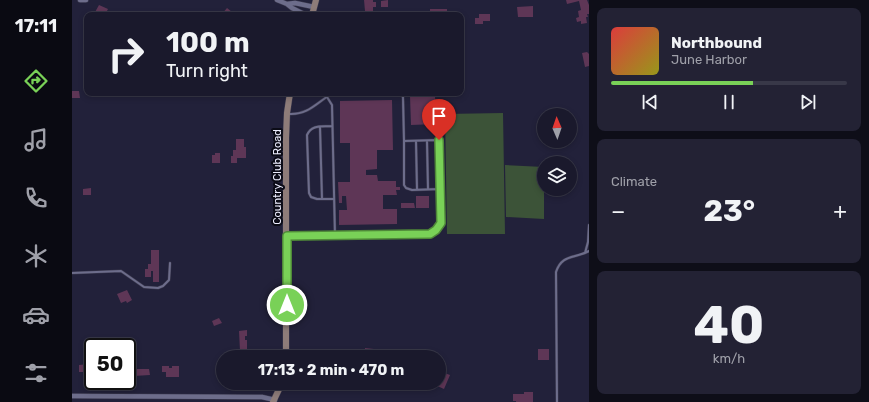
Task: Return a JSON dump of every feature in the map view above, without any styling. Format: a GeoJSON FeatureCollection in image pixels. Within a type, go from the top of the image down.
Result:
{"type":"FeatureCollection","features":[{"type":"Feature","properties":{"kind":"main road"},"geometry":{"type":"LineString","coordinates":[[313,12],[316,0]]}},
{"type":"Feature","properties":{"kind":"main road","name":"Country Club Road"},"geometry":{"type":"LineString","coordinates":[[286,350],[287,114],[290,96]]}},
{"type":"Feature","properties":{"kind":"main road"},"geometry":{"type":"LineString","coordinates":[[276,401],[280,390]]}},
{"type":"Feature","properties":{"kind":"street"},"geometry":{"type":"LineString","coordinates":[[80,0],[86,0]]}},
{"type":"Feature","properties":{"kind":"street"},"geometry":{"type":"LineString","coordinates":[[277,0],[300,12]]}},
{"type":"Feature","properties":{"kind":"street"},"geometry":{"type":"LineString","coordinates":[[287,4],[295,3],[314,7]]}},
{"type":"Feature","properties":{"kind":"street"},"geometry":{"type":"LineString","coordinates":[[72,396],[193,399],[262,397],[276,401]]}},
{"type":"Feature","properties":{"kind":"lane"},"geometry":{"type":"LineString","coordinates":[[402,96],[404,141],[404,184],[406,188],[440,189]]}},
{"type":"Feature","properties":{"kind":"lane"},"geometry":{"type":"LineString","coordinates":[[287,114],[296,114],[308,111],[327,97],[332,105],[335,236]]}},
{"type":"Feature","properties":{"kind":"lane"},"geometry":{"type":"LineString","coordinates":[[332,126],[314,127],[309,129],[307,135],[309,193],[311,197],[334,199]]}},
{"type":"Feature","properties":{"kind":"lane"},"geometry":{"type":"LineString","coordinates":[[320,127],[322,199]]}},
{"type":"Feature","properties":{"kind":"lane"},"geometry":{"type":"LineString","coordinates":[[287,236],[430,234],[436,230],[441,223],[439,140],[404,141]]}},
{"type":"Feature","properties":{"kind":"lane"},"geometry":{"type":"LineString","coordinates":[[416,141],[417,189]]}},
{"type":"Feature","properties":{"kind":"lane"},"geometry":{"type":"LineString","coordinates":[[427,141],[428,189]]}},
{"type":"Feature","properties":{"kind":"lane"},"geometry":{"type":"LineString","coordinates":[[585,253],[588,242],[589,225]]}},
{"type":"Feature","properties":{"kind":"lane"},"geometry":{"type":"LineString","coordinates":[[557,402],[556,272],[558,264],[562,261],[585,253],[589,250]]}},
{"type":"Feature","properties":{"kind":"lane"},"geometry":{"type":"LineString","coordinates":[[72,273],[121,271],[144,287],[158,288],[164,286],[169,280],[170,264]]}},
{"type":"Feature","properties":{"kind":"green space"},"geometry":{"type":"Polygon","coordinates":[[[503,113],[505,234],[447,234],[445,114],[503,113]]]}},
{"type":"Feature","properties":{"kind":"green space"},"geometry":{"type":"Polygon","coordinates":[[[505,165],[537,167],[537,196],[544,196],[544,219],[506,217],[505,165]]]}},
{"type":"Feature","properties":{"kind":"building"},"geometry":{"type":"Polygon","coordinates":[[[364,0],[373,0],[373,2],[376,2],[376,7],[373,7],[373,11],[365,11],[364,0]]]}},
{"type":"Feature","properties":{"kind":"building"},"geometry":{"type":"Polygon","coordinates":[[[388,0],[388,7],[381,7],[381,1],[388,0]]]}},
{"type":"Feature","properties":{"kind":"building"},"geometry":{"type":"Polygon","coordinates":[[[566,0],[587,0],[589,5],[589,14],[587,14],[588,17],[586,17],[587,23],[581,24],[581,21],[577,22],[576,18],[579,17],[578,11],[581,10],[579,1],[567,4],[566,0]]]}},
{"type":"Feature","properties":{"kind":"building"},"geometry":{"type":"Polygon","coordinates":[[[99,5],[108,9],[106,12],[95,12],[99,5]]]}},
{"type":"Feature","properties":{"kind":"building"},"geometry":{"type":"Polygon","coordinates":[[[533,6],[533,17],[518,17],[517,7],[533,6]]]}},
{"type":"Feature","properties":{"kind":"building"},"geometry":{"type":"Polygon","coordinates":[[[227,8],[232,12],[224,12],[227,8]]]}},
{"type":"Feature","properties":{"kind":"building"},"geometry":{"type":"Polygon","coordinates":[[[430,9],[447,9],[447,12],[428,12],[430,9]]]}},
{"type":"Feature","properties":{"kind":"building"},"geometry":{"type":"Polygon","coordinates":[[[479,14],[490,14],[490,21],[483,21],[483,24],[475,24],[475,18],[479,18],[479,14]]]}},
{"type":"Feature","properties":{"kind":"building"},"geometry":{"type":"Polygon","coordinates":[[[587,52],[589,54],[589,66],[585,67],[582,53],[587,52]]]}},
{"type":"Feature","properties":{"kind":"building"},"geometry":{"type":"Polygon","coordinates":[[[72,91],[79,91],[80,98],[72,98],[72,91]]]}},
{"type":"Feature","properties":{"kind":"building"},"geometry":{"type":"Polygon","coordinates":[[[410,96],[435,96],[436,124],[411,125],[410,96]]]}},
{"type":"Feature","properties":{"kind":"building"},"geometry":{"type":"Polygon","coordinates":[[[392,100],[393,150],[377,150],[377,169],[366,170],[366,175],[377,175],[378,181],[396,181],[396,187],[400,187],[400,190],[396,190],[397,195],[383,195],[383,209],[397,209],[397,224],[339,225],[339,210],[347,210],[346,196],[342,196],[342,203],[339,203],[338,182],[350,182],[350,143],[340,143],[340,101],[392,100]]]}},
{"type":"Feature","properties":{"kind":"building"},"geometry":{"type":"Polygon","coordinates":[[[236,139],[244,139],[246,158],[237,158],[237,163],[231,163],[233,150],[236,150],[236,139]]]}},
{"type":"Feature","properties":{"kind":"building"},"geometry":{"type":"Polygon","coordinates":[[[215,153],[220,153],[220,163],[212,163],[212,155],[215,155],[215,153]]]}},
{"type":"Feature","properties":{"kind":"building"},"geometry":{"type":"Polygon","coordinates":[[[91,188],[91,195],[83,195],[83,189],[91,188]]]}},
{"type":"Feature","properties":{"kind":"building"},"geometry":{"type":"Polygon","coordinates":[[[416,196],[429,196],[429,208],[416,208],[416,196]]]}},
{"type":"Feature","properties":{"kind":"building"},"geometry":{"type":"Polygon","coordinates":[[[401,203],[414,203],[415,208],[401,208],[401,203]]]}},
{"type":"Feature","properties":{"kind":"building"},"geometry":{"type":"Polygon","coordinates":[[[151,250],[159,250],[159,282],[153,282],[153,271],[151,271],[151,277],[145,277],[145,269],[148,269],[148,264],[151,264],[151,250]]]}},
{"type":"Feature","properties":{"kind":"building"},"geometry":{"type":"Polygon","coordinates":[[[127,290],[132,300],[127,303],[126,301],[121,303],[117,294],[127,290]]]}},
{"type":"Feature","properties":{"kind":"building"},"geometry":{"type":"Polygon","coordinates":[[[219,318],[222,323],[214,326],[212,321],[219,318]]]}},
{"type":"Feature","properties":{"kind":"building"},"geometry":{"type":"Polygon","coordinates":[[[247,330],[245,340],[247,340],[247,350],[240,350],[239,331],[247,330]]]}},
{"type":"Feature","properties":{"kind":"building"},"geometry":{"type":"Polygon","coordinates":[[[365,348],[374,349],[374,350],[365,350],[365,348]]]}},
{"type":"Feature","properties":{"kind":"building"},"geometry":{"type":"Polygon","coordinates":[[[538,349],[549,349],[549,360],[538,360],[538,349]]]}},
{"type":"Feature","properties":{"kind":"building"},"geometry":{"type":"Polygon","coordinates":[[[84,364],[84,372],[79,372],[79,365],[84,364]]]}},
{"type":"Feature","properties":{"kind":"building"},"geometry":{"type":"Polygon","coordinates":[[[162,366],[169,366],[169,368],[172,368],[172,366],[179,366],[179,377],[166,377],[166,372],[162,372],[162,366]]]}},
{"type":"Feature","properties":{"kind":"building"},"geometry":{"type":"Polygon","coordinates":[[[136,369],[149,369],[150,375],[136,376],[136,369]]]}},
{"type":"Feature","properties":{"kind":"building"},"geometry":{"type":"Polygon","coordinates":[[[446,374],[450,375],[446,384],[446,374]]]}},
{"type":"Feature","properties":{"kind":"building"},"geometry":{"type":"Polygon","coordinates":[[[524,392],[533,392],[533,402],[513,401],[513,394],[524,394],[524,392]]]}},
{"type":"Feature","properties":{"kind":"route"},"geometry":{"type":"LineString","coordinates":[[287,305],[287,236],[430,234],[436,230],[441,223],[439,140]]}}]}
